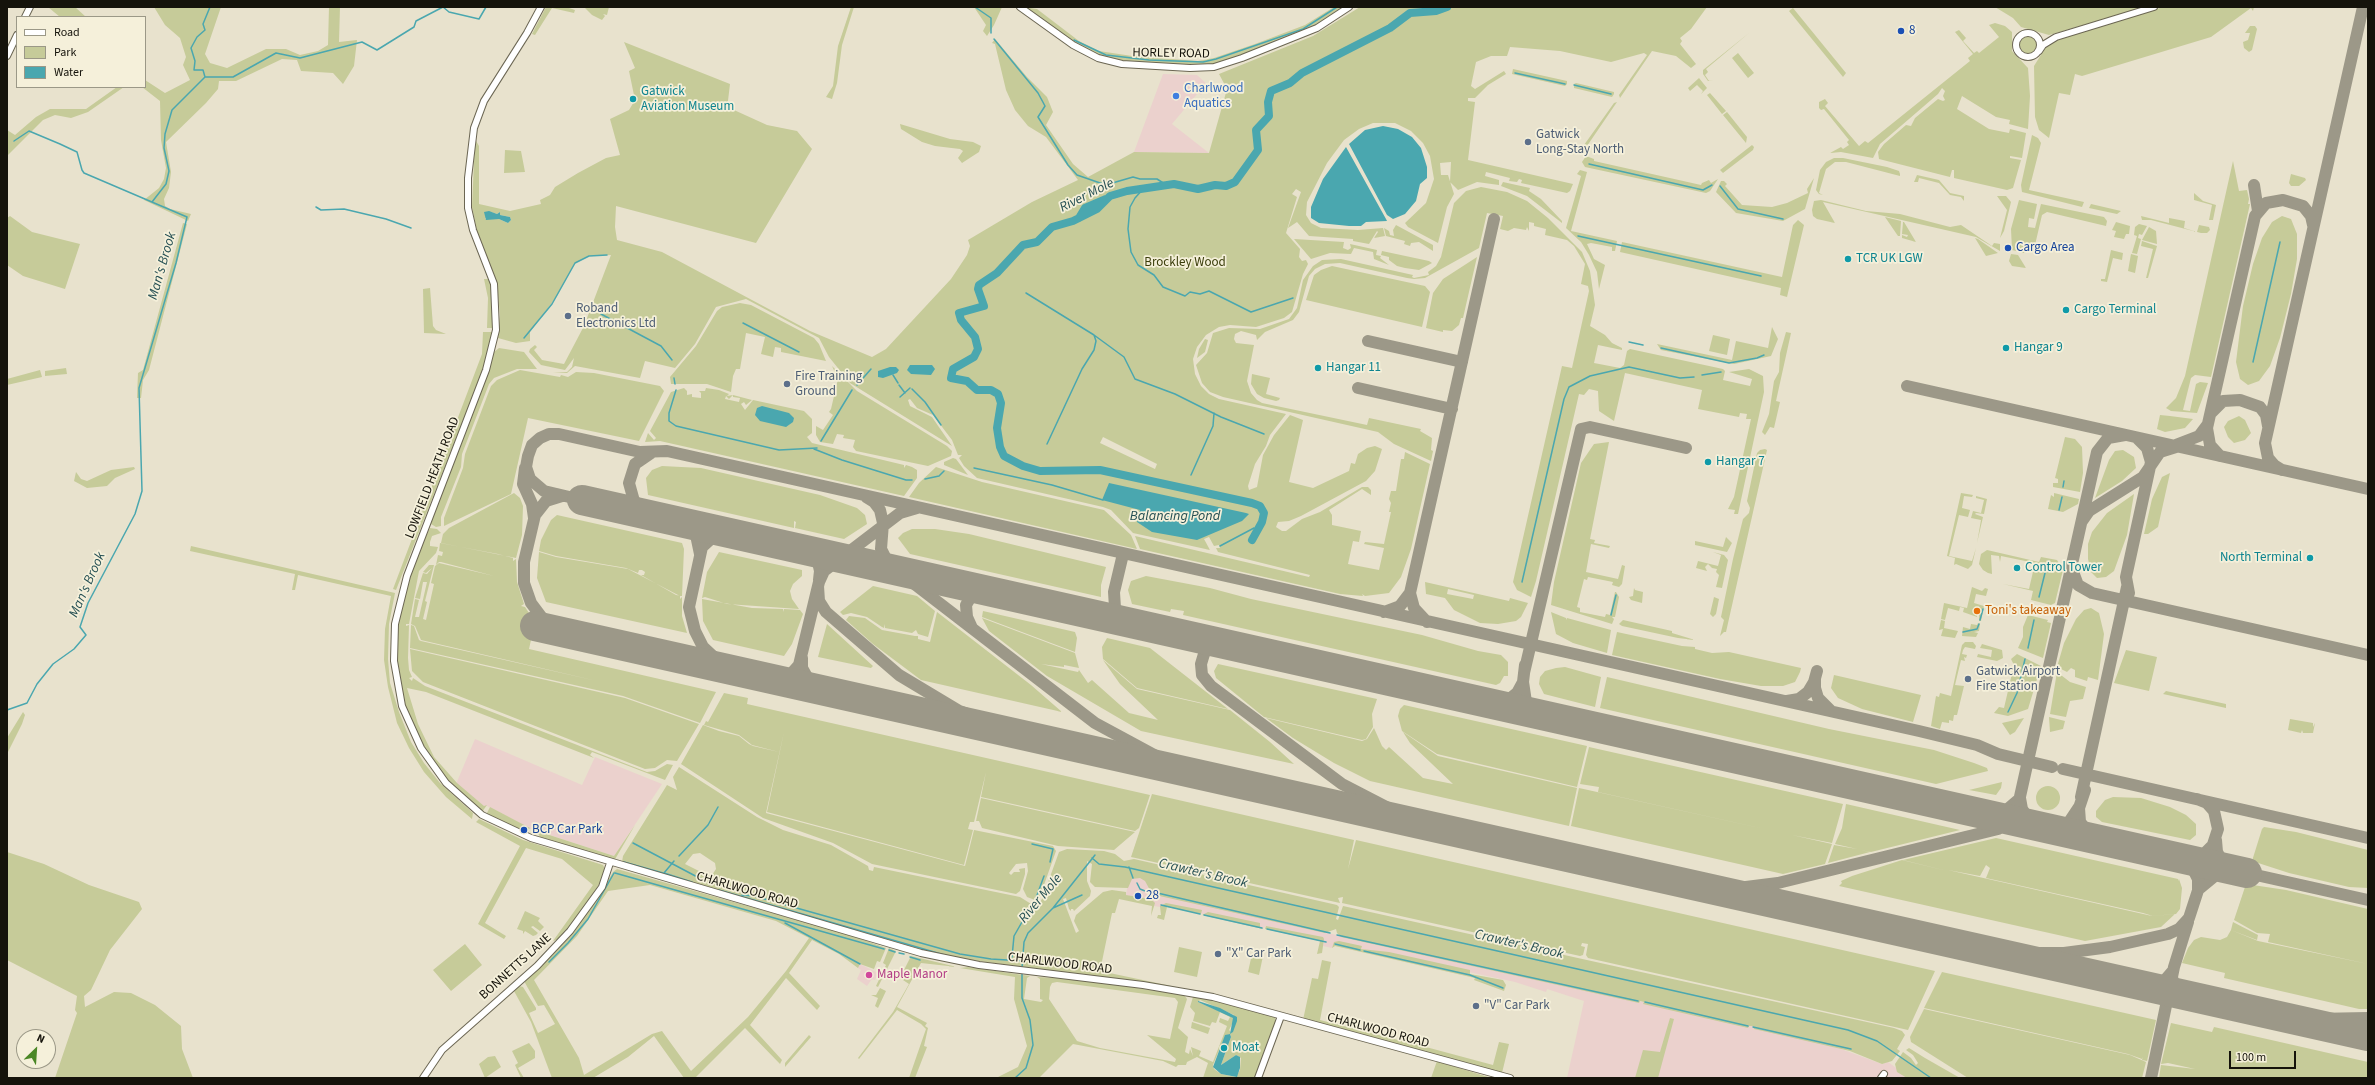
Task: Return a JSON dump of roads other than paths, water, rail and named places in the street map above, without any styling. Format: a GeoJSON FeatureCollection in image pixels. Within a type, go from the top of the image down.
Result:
{"type":"FeatureCollection","features":[{"type":"Feature","properties":{"kind":"street"},"geometry":{"type":"LineString","coordinates":[[26,16],[30,7]]}},
{"type":"Feature","properties":{"kind":"street","name":"LOWFIELD HEATH ROAD"},"geometry":{"type":"LineString","coordinates":[[541,7],[527,33],[484,101],[474,128],[468,178],[469,211],[473,230],[494,284],[496,330],[486,370],[401,595],[395,624],[394,661],[401,700],[413,735],[434,769],[462,800],[482,815],[521,835],[610,863]]}},
{"type":"Feature","properties":{"kind":"street","name":"HORLEY ROAD"},"geometry":{"type":"LineString","coordinates":[[1020,7],[1073,45],[1098,58],[1122,64],[1190,68],[1214,67],[1242,58],[1317,28],[1349,7]]}},
{"type":"Feature","properties":{"kind":"street"},"geometry":{"type":"LineString","coordinates":[[2056,37],[2044,37],[2025,33],[2019,37],[2016,43],[2017,50],[2021,55],[2027,58],[2035,56],[2043,45],[2056,37],[2154,7]]}},
{"type":"Feature","properties":{"kind":"street"},"geometry":{"type":"LineString","coordinates":[[2032,34],[2040,41],[2039,51]]}},
{"type":"Feature","properties":{"kind":"street"},"geometry":{"type":"LineString","coordinates":[[7,56],[16,37]]}},
{"type":"Feature","properties":{"kind":"street","name":"CHARLWOOD ROAD"},"geometry":{"type":"LineString","coordinates":[[610,863],[921,953],[960,962],[1190,993],[1510,1078]]}},
{"type":"Feature","properties":{"kind":"street","name":"BONNETTS LANE"},"geometry":{"type":"LineString","coordinates":[[423,1078],[442,1050],[537,966],[570,931],[602,887],[610,863]]}},
{"type":"Feature","properties":{"kind":"street"},"geometry":{"type":"LineString","coordinates":[[1258,1078],[1281,1016]]}},
{"type":"Feature","properties":{"kind":"water"},"geometry":{"type":"Polygon","coordinates":[[[1383,126],[1398,129],[1412,137],[1421,148],[1427,167],[1427,178],[1420,184],[1416,201],[1405,214],[1393,219],[1387,215],[1349,144],[1365,130],[1383,126]]]}},
{"type":"Feature","properties":{"kind":"water"},"geometry":{"type":"Polygon","coordinates":[[[1346,147],[1387,221],[1366,222],[1361,226],[1349,226],[1319,223],[1311,218],[1311,207],[1323,179],[1346,147]]]}},
{"type":"Feature","properties":{"kind":"water"},"geometry":{"type":"Polygon","coordinates":[[[489,211],[497,214],[500,212],[500,215],[510,217],[511,220],[508,223],[499,219],[486,220],[484,212],[489,211]]]}},
{"type":"Feature","properties":{"kind":"water"},"geometry":{"type":"Polygon","coordinates":[[[910,365],[932,365],[935,369],[931,375],[911,374],[907,370],[910,365]]]}},
{"type":"Feature","properties":{"kind":"water"},"geometry":{"type":"Polygon","coordinates":[[[890,367],[896,367],[899,370],[897,373],[883,378],[878,377],[878,371],[890,367]]]}},
{"type":"Feature","properties":{"kind":"water"},"geometry":{"type":"Polygon","coordinates":[[[762,406],[789,413],[794,418],[793,422],[786,427],[760,421],[755,415],[757,408],[762,406]]]}},
{"type":"Feature","properties":{"kind":"water","name":"Balancing Pond"},"geometry":{"type":"Polygon","coordinates":[[[1109,483],[1249,514],[1242,521],[1197,540],[1152,532],[1137,522],[1140,510],[1102,500],[1109,483]]]}},
{"type":"Feature","properties":{"kind":"water"},"geometry":{"type":"Polygon","coordinates":[[[1198,1001],[1220,1008],[1237,1017],[1233,1032],[1230,1034],[1233,1018],[1198,1001]]]}},
{"type":"Feature","properties":{"kind":"water"},"geometry":{"type":"Polygon","coordinates":[[[1230,1034],[1231,1037],[1221,1065],[1236,1055],[1240,1057],[1240,1068],[1237,1077],[1221,1074],[1213,1067],[1225,1035],[1230,1034]]]}},
{"type":"Feature","properties":{"kind":"waterway"},"geometry":{"type":"LineString","coordinates":[[205,77],[203,70],[194,70],[195,61],[191,48],[197,37],[205,30],[203,24],[210,7]]}},
{"type":"Feature","properties":{"kind":"waterway","name":"Man's Brook"},"geometry":{"type":"LineString","coordinates":[[443,7],[449,12],[479,19],[486,7]]}},
{"type":"Feature","properties":{"kind":"waterway","name":"Man's Brook"},"geometry":{"type":"LineString","coordinates":[[152,202],[166,184],[169,171],[164,148],[165,134],[172,110],[205,77],[233,77],[276,53],[300,58],[362,42],[377,50],[414,27],[416,21],[443,7]]}},
{"type":"Feature","properties":{"kind":"waterway","name":"Man's Brook"},"geometry":{"type":"LineString","coordinates":[[975,7],[991,18],[991,33]]}},
{"type":"Feature","properties":{"kind":"waterway"},"geometry":{"type":"LineString","coordinates":[[1074,40],[1106,55],[1149,60],[1203,62],[1216,59],[1303,29],[1337,7]]}},
{"type":"Feature","properties":{"kind":"waterway","name":"River Mole"},"geometry":{"type":"LineString","coordinates":[[1252,540],[1262,522],[1264,513],[1260,506],[1252,503],[1100,470],[1040,471],[1023,466],[1004,456],[1000,447],[997,428],[1001,403],[998,394],[991,390],[977,390],[967,381],[951,378],[953,369],[974,357],[978,349],[975,337],[961,320],[959,313],[984,306],[978,289],[979,285],[997,273],[1023,245],[1037,242],[1052,227],[1073,221],[1097,209],[1110,196],[1127,191],[1174,184],[1198,189],[1215,185],[1226,186],[1235,182],[1258,150],[1256,130],[1269,116],[1268,102],[1271,91],[1290,83],[1302,73],[1390,28],[1410,13],[1436,11],[1447,7]]}},
{"type":"Feature","properties":{"kind":"waterway","name":"Man's Brook"},"geometry":{"type":"LineString","coordinates":[[994,39],[1038,93],[1045,106],[1038,117],[1068,165],[1077,175],[1103,184]]}},
{"type":"Feature","properties":{"kind":"waterway"},"geometry":{"type":"LineString","coordinates":[[1515,73],[1565,84]]}},
{"type":"Feature","properties":{"kind":"waterway"},"geometry":{"type":"LineString","coordinates":[[1574,85],[1611,94]]}},
{"type":"Feature","properties":{"kind":"waterway","name":"Man's Brook"},"geometry":{"type":"LineString","coordinates":[[7,710],[27,703],[37,684],[53,664],[74,649],[86,635],[80,627],[88,603],[135,514],[142,491],[139,388],[176,263],[187,217],[84,173],[77,152],[60,144],[29,131],[14,141]]}},
{"type":"Feature","properties":{"kind":"waterway"},"geometry":{"type":"LineString","coordinates":[[1589,164],[1703,190],[1712,185]]}},
{"type":"Feature","properties":{"kind":"waterway","name":"Man's Brook"},"geometry":{"type":"LineString","coordinates":[[1109,184],[1133,177],[1140,179],[1157,179],[1168,186]]}},
{"type":"Feature","properties":{"kind":"waterway"},"geometry":{"type":"LineString","coordinates":[[1720,186],[1738,209],[1783,219]]}},
{"type":"Feature","properties":{"kind":"waterway","name":"Man's Brook"},"geometry":{"type":"LineString","coordinates":[[1144,188],[1135,198],[1130,207],[1128,229],[1131,252],[1138,265],[1154,275],[1163,287],[1185,296],[1190,292],[1200,294],[1209,291],[1251,312],[1293,298]]}},
{"type":"Feature","properties":{"kind":"waterway"},"geometry":{"type":"LineString","coordinates":[[1079,218],[1085,208],[1106,199]]}},
{"type":"Feature","properties":{"kind":"waterway"},"geometry":{"type":"LineString","coordinates":[[316,207],[321,210],[344,209],[386,219],[411,228]]}},
{"type":"Feature","properties":{"kind":"waterway"},"geometry":{"type":"LineString","coordinates":[[1578,236],[1761,276]]}},
{"type":"Feature","properties":{"kind":"waterway"},"geometry":{"type":"LineString","coordinates":[[2253,362],[2280,242]]}},
{"type":"Feature","properties":{"kind":"waterway"},"geometry":{"type":"LineString","coordinates":[[524,338],[552,304],[575,263],[589,256],[607,255]]}},
{"type":"Feature","properties":{"kind":"waterway"},"geometry":{"type":"LineString","coordinates":[[1026,293],[1094,335],[1124,357],[1135,379],[1175,394],[1221,417],[1264,434]]}},
{"type":"Feature","properties":{"kind":"waterway"},"geometry":{"type":"LineString","coordinates":[[601,314],[661,346],[672,360]]}},
{"type":"Feature","properties":{"kind":"waterway"},"geometry":{"type":"LineString","coordinates":[[743,323],[799,352]]}},
{"type":"Feature","properties":{"kind":"waterway"},"geometry":{"type":"LineString","coordinates":[[1047,444],[1082,369],[1094,350],[1096,341],[1094,335]]}},
{"type":"Feature","properties":{"kind":"waterway"},"geometry":{"type":"LineString","coordinates":[[1629,342],[1643,345]]}},
{"type":"Feature","properties":{"kind":"waterway"},"geometry":{"type":"LineString","coordinates":[[1661,348],[1729,363],[1757,358],[1764,355]]}},
{"type":"Feature","properties":{"kind":"waterway"},"geometry":{"type":"LineString","coordinates":[[1522,582],[1564,399],[1569,387],[1590,376],[1629,367],[1680,378],[1694,377]]}},
{"type":"Feature","properties":{"kind":"waterway"},"geometry":{"type":"LineString","coordinates":[[857,385],[871,369]]}},
{"type":"Feature","properties":{"kind":"waterway"},"geometry":{"type":"LineString","coordinates":[[1702,375],[1721,372]]}},
{"type":"Feature","properties":{"kind":"waterway"},"geometry":{"type":"LineString","coordinates":[[893,375],[898,383]]}},
{"type":"Feature","properties":{"kind":"waterway"},"geometry":{"type":"LineString","coordinates":[[674,378],[675,384]]}},
{"type":"Feature","properties":{"kind":"waterway"},"geometry":{"type":"LineString","coordinates":[[899,385],[905,393]]}},
{"type":"Feature","properties":{"kind":"waterway"},"geometry":{"type":"LineString","coordinates":[[900,397],[910,388]]}},
{"type":"Feature","properties":{"kind":"waterway"},"geometry":{"type":"LineString","coordinates":[[912,389],[925,402],[941,425]]}},
{"type":"Feature","properties":{"kind":"waterway"},"geometry":{"type":"LineString","coordinates":[[676,390],[669,413],[669,421],[676,426],[779,450],[817,448]]}},
{"type":"Feature","properties":{"kind":"waterway"},"geometry":{"type":"LineString","coordinates":[[821,441],[852,390]]}},
{"type":"Feature","properties":{"kind":"waterway"},"geometry":{"type":"LineString","coordinates":[[1191,475],[1213,426],[1214,413]]}},
{"type":"Feature","properties":{"kind":"waterway"},"geometry":{"type":"LineString","coordinates":[[814,449],[842,460],[906,480],[912,480]]}},
{"type":"Feature","properties":{"kind":"waterway"},"geometry":{"type":"LineString","coordinates":[[974,468],[1052,485],[1103,500]]}},
{"type":"Feature","properties":{"kind":"waterway"},"geometry":{"type":"LineString","coordinates":[[925,479],[939,476],[944,471]]}},
{"type":"Feature","properties":{"kind":"waterway"},"geometry":{"type":"LineString","coordinates":[[2063,487],[2064,481]]}},
{"type":"Feature","properties":{"kind":"waterway"},"geometry":{"type":"LineString","coordinates":[[2059,510],[2062,497]]}},
{"type":"Feature","properties":{"kind":"waterway"},"geometry":{"type":"LineString","coordinates":[[1220,546],[1254,528]]}},
{"type":"Feature","properties":{"kind":"waterway"},"geometry":{"type":"LineString","coordinates":[[2039,597],[2048,561]]}},
{"type":"Feature","properties":{"kind":"waterway"},"geometry":{"type":"LineString","coordinates":[[1611,615],[1616,595]]}},
{"type":"Feature","properties":{"kind":"waterway"},"geometry":{"type":"LineString","coordinates":[[1980,620],[1983,609]]}},
{"type":"Feature","properties":{"kind":"waterway"},"geometry":{"type":"LineString","coordinates":[[2028,648],[2034,620]]}},
{"type":"Feature","properties":{"kind":"waterway"},"geometry":{"type":"LineString","coordinates":[[1963,632],[1977,629],[1979,624]]}},
{"type":"Feature","properties":{"kind":"waterway"},"geometry":{"type":"LineString","coordinates":[[2008,712],[2017,693],[2025,659]]}},
{"type":"Feature","properties":{"kind":"waterway"},"geometry":{"type":"LineString","coordinates":[[679,856],[708,825],[718,807]]}},
{"type":"Feature","properties":{"kind":"waterway"},"geometry":{"type":"LineString","coordinates":[[633,843],[703,880]]}},
{"type":"Feature","properties":{"kind":"waterway"},"geometry":{"type":"LineString","coordinates":[[1032,844],[1053,849],[1050,862]]}},
{"type":"Feature","properties":{"kind":"waterway","name":"River Mole"},"geometry":{"type":"LineString","coordinates":[[1022,968],[1024,942],[1028,933],[1053,908],[1095,855]]}},
{"type":"Feature","properties":{"kind":"waterway","name":"Crawter's Brook"},"geometry":{"type":"LineString","coordinates":[[1092,858],[1099,864],[1125,867],[1848,1030],[1877,1041],[1931,1078]]}},
{"type":"Feature","properties":{"kind":"waterway"},"geometry":{"type":"LineString","coordinates":[[674,861],[664,873],[692,882]]}},
{"type":"Feature","properties":{"kind":"waterway"},"geometry":{"type":"LineString","coordinates":[[624,862],[663,873]]}},
{"type":"Feature","properties":{"kind":"waterway"},"geometry":{"type":"LineString","coordinates":[[1129,867],[1133,878]]}},
{"type":"Feature","properties":{"kind":"waterway"},"geometry":{"type":"LineString","coordinates":[[549,962],[568,943],[588,919],[614,873]]}},
{"type":"Feature","properties":{"kind":"waterway"},"geometry":{"type":"LineString","coordinates":[[615,873],[884,949]]}},
{"type":"Feature","properties":{"kind":"waterway"},"geometry":{"type":"LineString","coordinates":[[1036,898],[1044,876]]}},
{"type":"Feature","properties":{"kind":"waterway"},"geometry":{"type":"LineString","coordinates":[[1137,883],[1140,889],[1145,891]]}},
{"type":"Feature","properties":{"kind":"waterway"},"geometry":{"type":"LineString","coordinates":[[719,890],[948,956]]}},
{"type":"Feature","properties":{"kind":"waterway"},"geometry":{"type":"LineString","coordinates":[[1153,892],[1330,933]]}},
{"type":"Feature","properties":{"kind":"waterway"},"geometry":{"type":"LineString","coordinates":[[742,895],[754,896],[960,954],[991,959],[1023,961]]}},
{"type":"Feature","properties":{"kind":"waterway"},"geometry":{"type":"LineString","coordinates":[[1053,908],[1082,895]]}},
{"type":"Feature","properties":{"kind":"waterway"},"geometry":{"type":"LineString","coordinates":[[1161,905],[1200,914]]}},
{"type":"Feature","properties":{"kind":"waterway"},"geometry":{"type":"LineString","coordinates":[[1012,957],[1014,936],[1030,908]]}},
{"type":"Feature","properties":{"kind":"waterway"},"geometry":{"type":"LineString","coordinates":[[1204,915],[1262,928]]}},
{"type":"Feature","properties":{"kind":"waterway"},"geometry":{"type":"LineString","coordinates":[[785,923],[860,964]]}},
{"type":"Feature","properties":{"kind":"waterway"},"geometry":{"type":"LineString","coordinates":[[1267,929],[1326,942]]}},
{"type":"Feature","properties":{"kind":"waterway"},"geometry":{"type":"LineString","coordinates":[[1337,935],[1638,1001]]}},
{"type":"Feature","properties":{"kind":"waterway"},"geometry":{"type":"LineString","coordinates":[[1335,944],[1360,950]]}},
{"type":"Feature","properties":{"kind":"waterway"},"geometry":{"type":"LineString","coordinates":[[889,950],[895,952]]}},
{"type":"Feature","properties":{"kind":"waterway"},"geometry":{"type":"LineString","coordinates":[[1364,951],[1470,975],[1503,988]]}},
{"type":"Feature","properties":{"kind":"waterway"},"geometry":{"type":"LineString","coordinates":[[899,953],[904,954]]}},
{"type":"Feature","properties":{"kind":"waterway"},"geometry":{"type":"LineString","coordinates":[[910,957],[920,960]]}},
{"type":"Feature","properties":{"kind":"waterway","name":"River Mole"},"geometry":{"type":"LineString","coordinates":[[1015,1078],[1026,1068],[1033,1045],[1030,1020],[1022,998],[1022,972]]}},
{"type":"Feature","properties":{"kind":"waterway"},"geometry":{"type":"LineString","coordinates":[[1645,1002],[1748,1026]]}},
{"type":"Feature","properties":{"kind":"waterway"},"geometry":{"type":"LineString","coordinates":[[1753,1027],[1851,1049]]}},
{"type":"Feature","properties":{"kind":"place","name":"8"},"geometry":{"type":"Point","coordinates":[1901,31]}},
{"type":"Feature","properties":{"kind":"place","name":"Charlwood Aquatics"},"geometry":{"type":"Point","coordinates":[1176,96]}},
{"type":"Feature","properties":{"kind":"place","name":"Gatwick Aviation Museum"},"geometry":{"type":"Point","coordinates":[633,99]}},
{"type":"Feature","properties":{"kind":"place","name":"Gatwick Long-Stay North"},"geometry":{"type":"Point","coordinates":[1528,142]}},
{"type":"Feature","properties":{"kind":"place","name":"Cargo Area"},"geometry":{"type":"Point","coordinates":[2008,248]}},
{"type":"Feature","properties":{"kind":"place","name":"TCR UK LGW"},"geometry":{"type":"Point","coordinates":[1848,259]}},
{"type":"Feature","properties":{"kind":"place","name":"Cargo Terminal"},"geometry":{"type":"Point","coordinates":[2066,310]}},
{"type":"Feature","properties":{"kind":"place","name":"Roband Electronics Ltd"},"geometry":{"type":"Point","coordinates":[568,316]}},
{"type":"Feature","properties":{"kind":"place","name":"Hangar 9"},"geometry":{"type":"Point","coordinates":[2006,348]}},
{"type":"Feature","properties":{"kind":"place","name":"Hangar 11"},"geometry":{"type":"Point","coordinates":[1318,368]}},
{"type":"Feature","properties":{"kind":"place","name":"Fire Training Ground"},"geometry":{"type":"Point","coordinates":[787,384]}},
{"type":"Feature","properties":{"kind":"place","name":"Hangar 7"},"geometry":{"type":"Point","coordinates":[1708,462]}},
{"type":"Feature","properties":{"kind":"place","name":"North Terminal"},"geometry":{"type":"Point","coordinates":[2310,558]}},
{"type":"Feature","properties":{"kind":"place","name":"Control Tower"},"geometry":{"type":"Point","coordinates":[2017,568]}},
{"type":"Feature","properties":{"kind":"place","name":"Toni's takeaway"},"geometry":{"type":"Point","coordinates":[1977,611]}},
{"type":"Feature","properties":{"kind":"place","name":"Gatwick Airport Fire Station"},"geometry":{"type":"Point","coordinates":[1968,679]}},
{"type":"Feature","properties":{"kind":"place","name":"BCP Car Park"},"geometry":{"type":"Point","coordinates":[524,830]}},
{"type":"Feature","properties":{"kind":"place","name":"28"},"geometry":{"type":"Point","coordinates":[1138,896]}},
{"type":"Feature","properties":{"kind":"place","name":"\"X\" Car Park"},"geometry":{"type":"Point","coordinates":[1218,954]}},
{"type":"Feature","properties":{"kind":"place","name":"Maple Manor"},"geometry":{"type":"Point","coordinates":[869,975]}},
{"type":"Feature","properties":{"kind":"place","name":"\"V\" Car Park"},"geometry":{"type":"Point","coordinates":[1476,1006]}},
{"type":"Feature","properties":{"kind":"place","name":"Moat"},"geometry":{"type":"Point","coordinates":[1224,1048]}},
{"type":"Feature","properties":{"kind":"park label","name":"Brockley Wood"},"geometry":{"type":"Point","coordinates":[1185,263]}}]}
